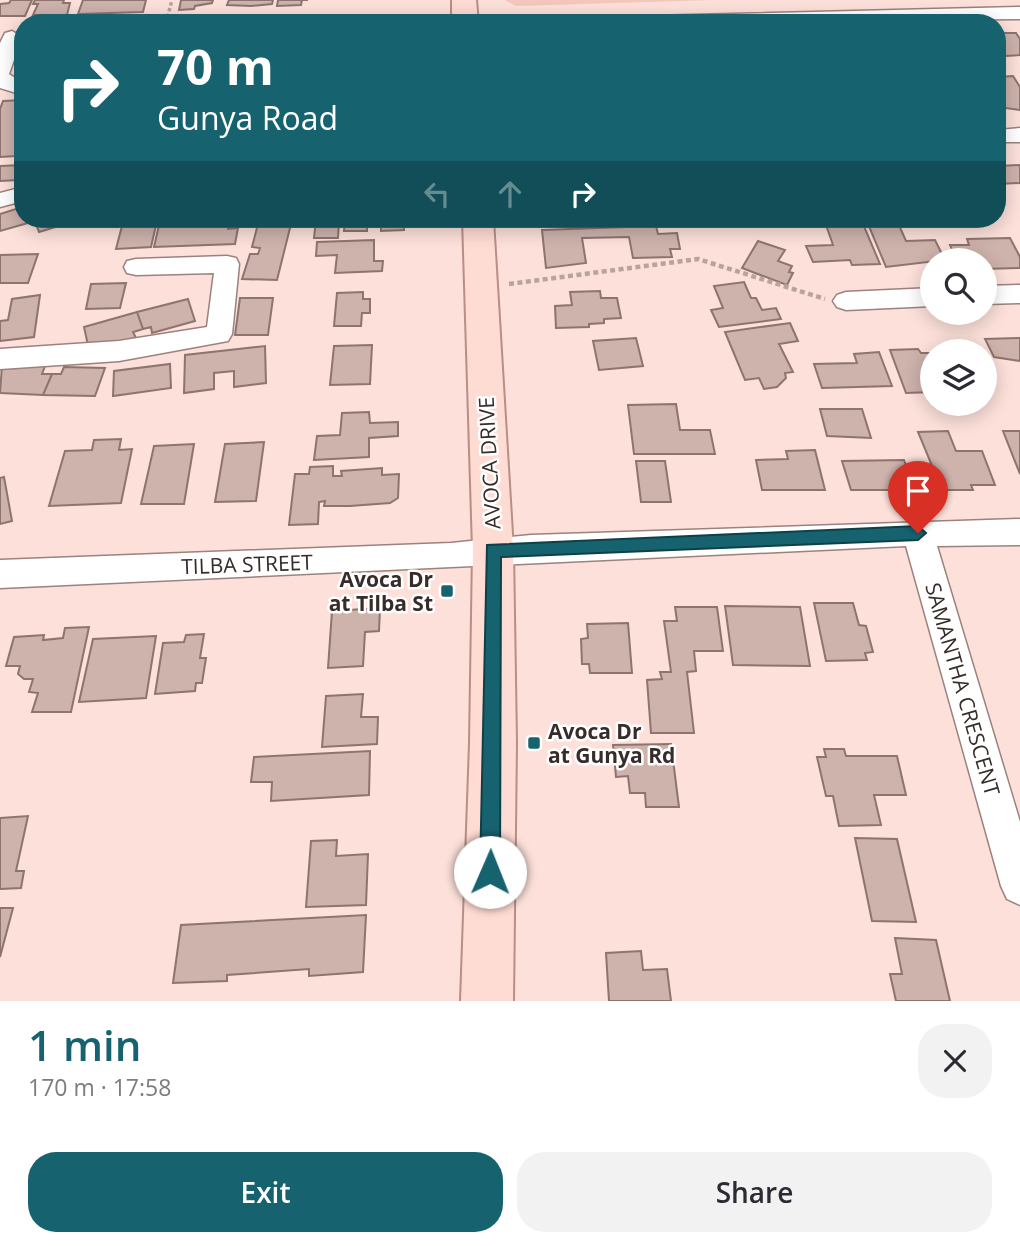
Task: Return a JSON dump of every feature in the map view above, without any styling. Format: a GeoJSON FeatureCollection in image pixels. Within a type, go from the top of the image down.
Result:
{"type":"FeatureCollection","features":[{"type":"Feature","properties":{"kind":"main road","name":"AVOCA DRIVE"},"geometry":{"type":"LineString","coordinates":[[478,228],[493,550],[493,757],[487,1001]]}},
{"type":"Feature","properties":{"kind":"street"},"geometry":{"type":"LineString","coordinates":[[979,14],[1020,13]]}},
{"type":"Feature","properties":{"kind":"street"},"geometry":{"type":"LineString","coordinates":[[0,72],[11,37]]}},
{"type":"Feature","properties":{"kind":"street"},"geometry":{"type":"LineString","coordinates":[[0,359],[118,351],[219,334],[227,264],[136,267]]}},
{"type":"Feature","properties":{"kind":"street"},"geometry":{"type":"LineString","coordinates":[[997,295],[1020,294]]}},
{"type":"Feature","properties":{"kind":"street"},"geometry":{"type":"LineString","coordinates":[[846,301],[920,298]]}},
{"type":"Feature","properties":{"kind":"street","name":"TILBA STREET"},"geometry":{"type":"LineString","coordinates":[[0,574],[451,556],[493,550],[918,533],[1020,532]]}},
{"type":"Feature","properties":{"kind":"street","name":"SAMANTHA CRESCENT"},"geometry":{"type":"LineString","coordinates":[[918,533],[1020,886]]}},
{"type":"Feature","properties":{"kind":"path"},"geometry":{"type":"LineString","coordinates":[[529,283],[698,260],[814,298],[846,301]]}},
{"type":"Feature","properties":{"kind":"shaded area"},"geometry":{"type":"Polygon","coordinates":[[[505,0],[714,0],[516,6],[505,0]]]}},
{"type":"Feature","properties":{"kind":"building"},"geometry":{"type":"Polygon","coordinates":[[[11,0],[32,0],[26,14],[0,16],[0,4],[9,3],[11,0]]]}},
{"type":"Feature","properties":{"kind":"building"},"geometry":{"type":"Polygon","coordinates":[[[35,0],[64,0],[63,3],[70,3],[67,14],[33,14],[38,4],[33,4],[35,0]]]}},
{"type":"Feature","properties":{"kind":"building"},"geometry":{"type":"Polygon","coordinates":[[[83,0],[146,0],[143,12],[78,14],[83,0]]]}},
{"type":"Feature","properties":{"kind":"building"},"geometry":{"type":"Polygon","coordinates":[[[181,0],[213,0],[212,3],[195,6],[194,9],[179,10],[181,0]]]}},
{"type":"Feature","properties":{"kind":"building"},"geometry":{"type":"Polygon","coordinates":[[[229,0],[273,0],[272,4],[251,6],[227,5],[229,0]]]}},
{"type":"Feature","properties":{"kind":"building"},"geometry":{"type":"Polygon","coordinates":[[[278,0],[302,0],[301,5],[277,6],[278,0]]]}},
{"type":"Feature","properties":{"kind":"building"},"geometry":{"type":"Polygon","coordinates":[[[1006,33],[1016,33],[1020,39],[1020,55],[1006,56],[1006,33]]]}},
{"type":"Feature","properties":{"kind":"building"},"geometry":{"type":"Polygon","coordinates":[[[1006,76],[1013,76],[1020,87],[1020,110],[1006,108],[1006,76]]]}},
{"type":"Feature","properties":{"kind":"building"},"geometry":{"type":"Polygon","coordinates":[[[14,100],[14,156],[0,157],[0,109],[3,101],[14,100]]]}},
{"type":"Feature","properties":{"kind":"building"},"geometry":{"type":"Polygon","coordinates":[[[14,165],[14,180],[0,181],[0,166],[14,165]]]}},
{"type":"Feature","properties":{"kind":"building"},"geometry":{"type":"Polygon","coordinates":[[[1020,165],[1020,183],[1006,184],[1006,166],[1020,165]]]}},
{"type":"Feature","properties":{"kind":"building"},"geometry":{"type":"Polygon","coordinates":[[[14,210],[14,227],[0,231],[0,214],[14,210]]]}},
{"type":"Feature","properties":{"kind":"building"},"geometry":{"type":"Polygon","coordinates":[[[121,228],[155,228],[151,247],[116,249],[121,228]]]}},
{"type":"Feature","properties":{"kind":"building"},"geometry":{"type":"Polygon","coordinates":[[[158,228],[238,228],[235,244],[154,247],[158,228]]]}},
{"type":"Feature","properties":{"kind":"building"},"geometry":{"type":"Polygon","coordinates":[[[257,228],[290,228],[277,280],[242,279],[250,254],[258,254],[260,248],[252,247],[257,228]]]}},
{"type":"Feature","properties":{"kind":"building"},"geometry":{"type":"Polygon","coordinates":[[[315,228],[339,228],[338,238],[314,238],[315,228]]]}},
{"type":"Feature","properties":{"kind":"building"},"geometry":{"type":"Polygon","coordinates":[[[344,228],[367,228],[367,231],[344,231],[344,228]]]}},
{"type":"Feature","properties":{"kind":"building"},"geometry":{"type":"Polygon","coordinates":[[[381,228],[404,228],[404,230],[381,231],[381,228]]]}},
{"type":"Feature","properties":{"kind":"building"},"geometry":{"type":"Polygon","coordinates":[[[656,228],[658,234],[677,233],[680,249],[670,249],[672,257],[633,258],[629,237],[582,238],[586,263],[546,268],[542,230],[656,228]]]}},
{"type":"Feature","properties":{"kind":"building"},"geometry":{"type":"Polygon","coordinates":[[[827,228],[865,228],[880,264],[852,265],[850,260],[813,262],[806,246],[833,245],[827,228]]]}},
{"type":"Feature","properties":{"kind":"building"},"geometry":{"type":"Polygon","coordinates":[[[870,228],[900,228],[906,241],[935,240],[939,248],[920,248],[920,263],[886,267],[870,228]]]}},
{"type":"Feature","properties":{"kind":"building"},"geometry":{"type":"Polygon","coordinates":[[[1010,238],[1020,257],[1020,268],[997,269],[997,248],[951,248],[950,245],[969,245],[967,239],[1010,238]]]}},
{"type":"Feature","properties":{"kind":"building"},"geometry":{"type":"Polygon","coordinates":[[[374,240],[374,261],[383,261],[382,271],[335,273],[337,255],[316,256],[317,242],[374,240]]]}},
{"type":"Feature","properties":{"kind":"building"},"geometry":{"type":"Polygon","coordinates":[[[758,241],[785,250],[778,261],[792,266],[789,272],[793,273],[787,285],[742,268],[758,241]]]}},
{"type":"Feature","properties":{"kind":"building"},"geometry":{"type":"Polygon","coordinates":[[[38,254],[28,283],[0,283],[0,255],[38,254]]]}},
{"type":"Feature","properties":{"kind":"building"},"geometry":{"type":"Polygon","coordinates":[[[744,282],[751,298],[756,298],[762,310],[776,308],[781,319],[719,327],[711,310],[723,308],[714,286],[744,282]]]}},
{"type":"Feature","properties":{"kind":"building"},"geometry":{"type":"Polygon","coordinates":[[[126,283],[120,308],[86,309],[91,284],[126,283]]]}},
{"type":"Feature","properties":{"kind":"building"},"geometry":{"type":"Polygon","coordinates":[[[600,291],[601,298],[617,298],[621,318],[604,319],[604,323],[589,324],[589,327],[556,328],[555,306],[572,305],[570,292],[600,291]]]}},
{"type":"Feature","properties":{"kind":"building"},"geometry":{"type":"Polygon","coordinates":[[[363,292],[363,299],[370,299],[370,313],[362,313],[361,326],[334,326],[337,293],[363,292]]]}},
{"type":"Feature","properties":{"kind":"building"},"geometry":{"type":"Polygon","coordinates":[[[40,295],[34,337],[0,341],[0,321],[8,320],[12,299],[40,295]]]}},
{"type":"Feature","properties":{"kind":"building"},"geometry":{"type":"Polygon","coordinates":[[[240,298],[273,298],[268,335],[235,335],[240,298]]]}},
{"type":"Feature","properties":{"kind":"building"},"geometry":{"type":"Polygon","coordinates":[[[188,299],[195,321],[152,333],[151,327],[143,329],[137,312],[188,299]]]}},
{"type":"Feature","properties":{"kind":"building"},"geometry":{"type":"Polygon","coordinates":[[[137,312],[143,329],[133,332],[136,338],[89,350],[84,327],[137,312]]]}},
{"type":"Feature","properties":{"kind":"building"},"geometry":{"type":"Polygon","coordinates":[[[790,323],[798,341],[779,344],[793,372],[785,373],[786,378],[777,387],[764,389],[759,378],[745,380],[725,332],[790,323]]]}},
{"type":"Feature","properties":{"kind":"building"},"geometry":{"type":"Polygon","coordinates":[[[636,338],[643,366],[599,370],[593,341],[636,338]]]}},
{"type":"Feature","properties":{"kind":"building"},"geometry":{"type":"Polygon","coordinates":[[[1020,338],[1020,361],[997,357],[997,339],[985,339],[1020,338]]]}},
{"type":"Feature","properties":{"kind":"building"},"geometry":{"type":"Polygon","coordinates":[[[372,345],[370,384],[330,385],[334,346],[372,345]]]}},
{"type":"Feature","properties":{"kind":"building"},"geometry":{"type":"Polygon","coordinates":[[[265,346],[266,383],[234,387],[234,371],[214,373],[214,389],[184,393],[185,355],[265,346]]]}},
{"type":"Feature","properties":{"kind":"building"},"geometry":{"type":"Polygon","coordinates":[[[918,349],[920,352],[920,392],[906,393],[890,350],[918,349]]]}},
{"type":"Feature","properties":{"kind":"building"},"geometry":{"type":"Polygon","coordinates":[[[879,352],[892,386],[822,388],[814,364],[857,363],[854,354],[879,352]]]}},
{"type":"Feature","properties":{"kind":"building"},"geometry":{"type":"Polygon","coordinates":[[[170,364],[171,388],[113,396],[114,371],[170,364]]]}},
{"type":"Feature","properties":{"kind":"building"},"geometry":{"type":"Polygon","coordinates":[[[2,365],[45,366],[42,374],[52,374],[43,395],[0,393],[2,365]]]}},
{"type":"Feature","properties":{"kind":"building"},"geometry":{"type":"Polygon","coordinates":[[[64,367],[105,368],[95,396],[43,395],[52,374],[61,374],[64,367]]]}},
{"type":"Feature","properties":{"kind":"building"},"geometry":{"type":"Polygon","coordinates":[[[676,404],[680,430],[710,430],[715,454],[634,454],[628,405],[676,404]]]}},
{"type":"Feature","properties":{"kind":"building"},"geometry":{"type":"Polygon","coordinates":[[[820,409],[862,409],[871,438],[827,436],[820,409]]]}},
{"type":"Feature","properties":{"kind":"building"},"geometry":{"type":"Polygon","coordinates":[[[369,412],[370,423],[398,422],[398,436],[369,438],[369,457],[314,460],[317,436],[340,435],[342,413],[369,412]]]}},
{"type":"Feature","properties":{"kind":"building"},"geometry":{"type":"Polygon","coordinates":[[[948,431],[956,451],[982,451],[995,485],[971,485],[973,490],[942,490],[918,432],[948,431]]]}},
{"type":"Feature","properties":{"kind":"building"},"geometry":{"type":"Polygon","coordinates":[[[1003,431],[1020,431],[1020,474],[1003,431]]]}},
{"type":"Feature","properties":{"kind":"building"},"geometry":{"type":"Polygon","coordinates":[[[121,439],[119,450],[132,449],[121,503],[49,506],[65,451],[92,450],[94,440],[121,439]]]}},
{"type":"Feature","properties":{"kind":"building"},"geometry":{"type":"Polygon","coordinates":[[[264,442],[256,501],[215,502],[225,444],[264,442]]]}},
{"type":"Feature","properties":{"kind":"building"},"geometry":{"type":"Polygon","coordinates":[[[194,444],[184,504],[141,504],[154,446],[194,444]]]}},
{"type":"Feature","properties":{"kind":"building"},"geometry":{"type":"Polygon","coordinates":[[[815,450],[825,490],[762,490],[756,460],[788,459],[786,451],[815,450]]]}},
{"type":"Feature","properties":{"kind":"building"},"geometry":{"type":"Polygon","coordinates":[[[904,460],[915,490],[851,490],[842,461],[904,460]]]}},
{"type":"Feature","properties":{"kind":"building"},"geometry":{"type":"Polygon","coordinates":[[[636,461],[665,461],[671,502],[641,502],[636,461]]]}},
{"type":"Feature","properties":{"kind":"building"},"geometry":{"type":"Polygon","coordinates":[[[333,466],[333,476],[342,476],[341,471],[382,468],[382,475],[399,474],[398,498],[390,503],[350,506],[324,506],[325,501],[319,502],[318,524],[289,525],[295,474],[309,474],[310,467],[333,466]]]}},
{"type":"Feature","properties":{"kind":"building"},"geometry":{"type":"Polygon","coordinates":[[[4,477],[12,521],[0,524],[0,478],[4,477]]]}},
{"type":"Feature","properties":{"kind":"building"},"geometry":{"type":"Polygon","coordinates":[[[814,603],[853,603],[859,625],[866,626],[873,652],[865,653],[867,660],[826,661],[814,603]]]}},
{"type":"Feature","properties":{"kind":"building"},"geometry":{"type":"Polygon","coordinates":[[[725,606],[800,607],[810,666],[733,665],[725,606]]]}},
{"type":"Feature","properties":{"kind":"building"},"geometry":{"type":"Polygon","coordinates":[[[675,607],[717,607],[723,651],[694,651],[696,671],[687,672],[694,733],[651,733],[647,680],[662,679],[660,672],[671,672],[664,621],[677,621],[675,607]]]}},
{"type":"Feature","properties":{"kind":"building"},"geometry":{"type":"Polygon","coordinates":[[[380,608],[379,631],[365,632],[363,666],[328,668],[332,611],[380,608]]]}},
{"type":"Feature","properties":{"kind":"building"},"geometry":{"type":"Polygon","coordinates":[[[628,623],[632,673],[590,673],[589,664],[582,664],[581,639],[588,638],[587,624],[628,623]]]}},
{"type":"Feature","properties":{"kind":"building"},"geometry":{"type":"Polygon","coordinates":[[[89,627],[71,712],[32,712],[38,693],[29,692],[33,679],[24,679],[18,674],[20,666],[6,666],[14,637],[44,635],[43,640],[63,638],[65,628],[89,627]]]}},
{"type":"Feature","properties":{"kind":"building"},"geometry":{"type":"Polygon","coordinates":[[[204,634],[200,658],[206,658],[202,683],[196,683],[195,691],[155,694],[163,643],[184,642],[186,635],[204,634]]]}},
{"type":"Feature","properties":{"kind":"building"},"geometry":{"type":"Polygon","coordinates":[[[156,636],[146,698],[79,702],[93,639],[156,636]]]}},
{"type":"Feature","properties":{"kind":"building"},"geometry":{"type":"Polygon","coordinates":[[[363,694],[361,717],[378,717],[377,744],[322,747],[326,696],[363,694]]]}},
{"type":"Feature","properties":{"kind":"building"},"geometry":{"type":"Polygon","coordinates":[[[671,744],[679,807],[646,807],[645,793],[630,793],[628,776],[616,777],[613,745],[671,744]]]}},
{"type":"Feature","properties":{"kind":"building"},"geometry":{"type":"Polygon","coordinates":[[[824,749],[844,749],[846,756],[897,756],[906,795],[874,795],[881,825],[839,826],[833,796],[826,796],[817,757],[826,757],[824,749]]]}},
{"type":"Feature","properties":{"kind":"building"},"geometry":{"type":"Polygon","coordinates":[[[370,751],[369,795],[271,801],[272,782],[251,782],[254,757],[370,751]]]}},
{"type":"Feature","properties":{"kind":"building"},"geometry":{"type":"Polygon","coordinates":[[[28,816],[16,871],[24,871],[21,888],[0,889],[0,818],[28,816]]]}},
{"type":"Feature","properties":{"kind":"building"},"geometry":{"type":"Polygon","coordinates":[[[855,838],[897,839],[916,922],[872,921],[855,838]]]}},
{"type":"Feature","properties":{"kind":"building"},"geometry":{"type":"Polygon","coordinates":[[[337,840],[336,856],[368,854],[366,905],[306,907],[311,841],[337,840]]]}},
{"type":"Feature","properties":{"kind":"building"},"geometry":{"type":"Polygon","coordinates":[[[0,908],[13,908],[0,957],[0,908]]]}},
{"type":"Feature","properties":{"kind":"building"},"geometry":{"type":"Polygon","coordinates":[[[366,915],[363,972],[309,976],[309,969],[227,975],[227,981],[173,983],[181,925],[366,915]]]}},
{"type":"Feature","properties":{"kind":"building"},"geometry":{"type":"Polygon","coordinates":[[[895,938],[936,940],[950,1001],[896,1001],[890,974],[902,974],[895,938]]]}},
{"type":"Feature","properties":{"kind":"building"},"geometry":{"type":"Polygon","coordinates":[[[641,951],[643,970],[667,969],[671,1001],[609,1001],[606,953],[641,951]]]}},
{"type":"Feature","properties":{"kind":"place","name":"Avoca Dr at Tilba St"},"geometry":{"type":"Point","coordinates":[447,591]}},
{"type":"Feature","properties":{"kind":"place","name":"Avoca Dr at Gunya Rd"},"geometry":{"type":"Point","coordinates":[534,743]}},
{"type":"Feature","properties":{"kind":"route"},"geometry":{"type":"LineString","coordinates":[[490,872],[493,550],[918,533]]}}]}
